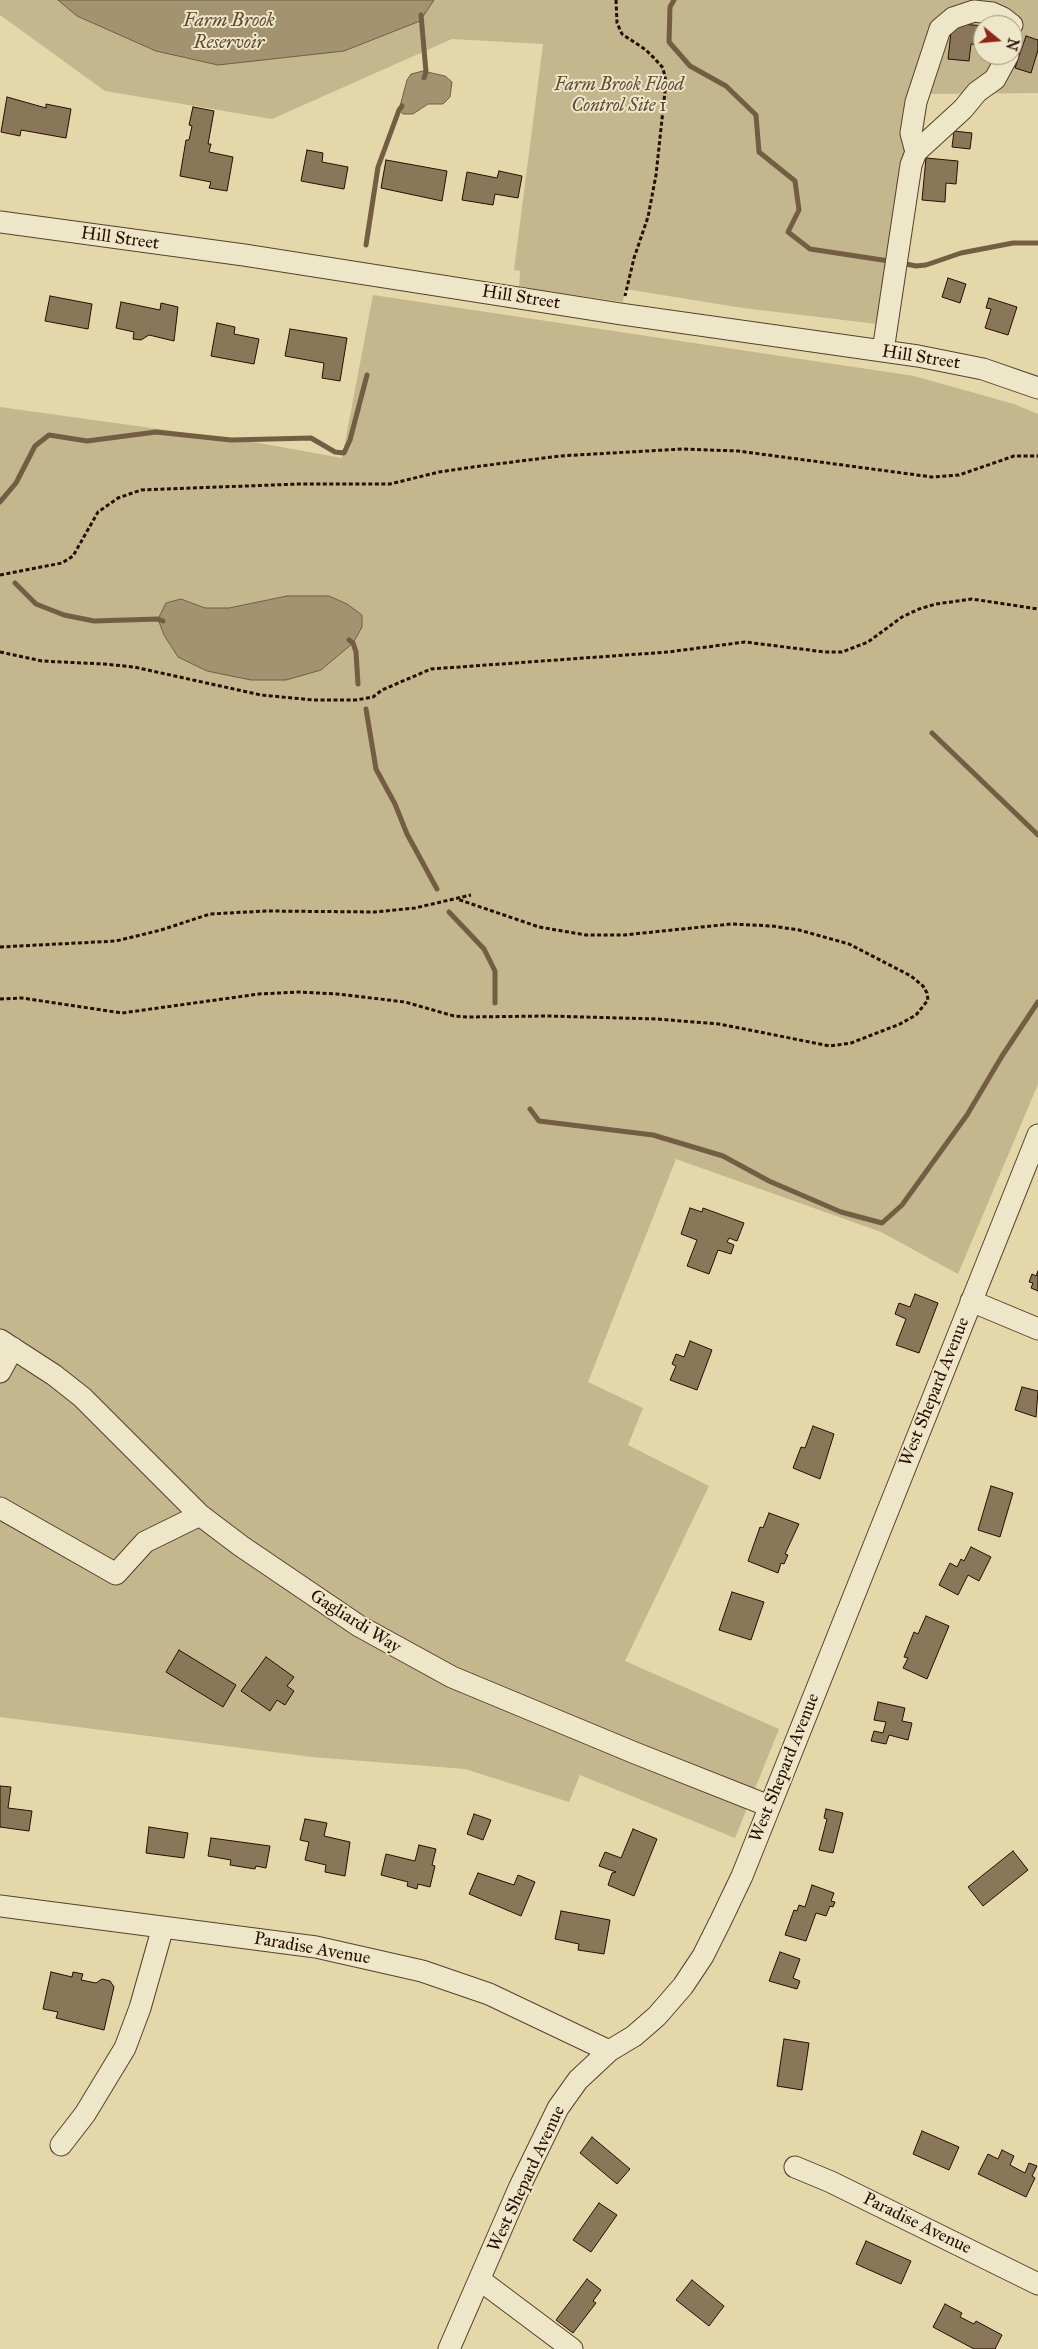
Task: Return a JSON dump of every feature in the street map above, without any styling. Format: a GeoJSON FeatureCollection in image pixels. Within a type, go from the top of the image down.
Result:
{"type":"FeatureCollection","features":[{"type":"Feature","properties":{"kind":"street"},"geometry":{"type":"LineString","coordinates":[[916,152],[912,133],[916,102],[940,29],[953,18],[974,12],[996,15]]}},
{"type":"Feature","properties":{"kind":"street"},"geometry":{"type":"LineString","coordinates":[[883,351],[911,165],[916,152],[963,109],[977,92],[995,79],[1003,65]]}},
{"type":"Feature","properties":{"kind":"street","name":"Hill Street"},"geometry":{"type":"LineString","coordinates":[[0,222],[263,258],[621,314],[883,351],[983,368],[1038,388]]}},
{"type":"Feature","properties":{"kind":"street","name":"West Shepard Avenue"},"geometry":{"type":"LineString","coordinates":[[449,2349],[520,2186],[558,2108],[578,2080],[608,2051],[634,2036],[657,2016],[683,1986],[703,1956],[721,1920],[742,1876],[1038,1134]]}},
{"type":"Feature","properties":{"kind":"street"},"geometry":{"type":"LineString","coordinates":[[971,1301],[1038,1329]]}},
{"type":"Feature","properties":{"kind":"street"},"geometry":{"type":"LineString","coordinates":[[0,1372],[7,1344]]}},
{"type":"Feature","properties":{"kind":"street","name":"Gagliardi Way"},"geometry":{"type":"LineString","coordinates":[[7,1344],[82,1397],[200,1515],[241,1546],[338,1612],[405,1653],[452,1677],[769,1806]]}},
{"type":"Feature","properties":{"kind":"street"},"geometry":{"type":"LineString","coordinates":[[0,1508],[116,1574],[145,1542],[200,1515]]}},
{"type":"Feature","properties":{"kind":"street","name":"Paradise Avenue"},"geometry":{"type":"LineString","coordinates":[[0,1906],[316,1947],[422,1971],[489,1994],[608,2051]]}},
{"type":"Feature","properties":{"kind":"street"},"geometry":{"type":"LineString","coordinates":[[61,2145],[85,2114],[125,2048],[140,2008],[164,1927]]}},
{"type":"Feature","properties":{"kind":"street","name":"Paradise Avenue"},"geometry":{"type":"LineString","coordinates":[[795,2167],[856,2194],[1038,2284]]}},
{"type":"Feature","properties":{"kind":"street"},"geometry":{"type":"LineString","coordinates":[[480,2280],[572,2349]]}},
{"type":"Feature","properties":{"kind":"path"},"geometry":{"type":"LineString","coordinates":[[616,0],[617,23],[622,34],[646,50],[655,59],[663,68],[666,82],[656,175],[648,217],[634,258],[621,314]]}},
{"type":"Feature","properties":{"kind":"path"},"geometry":{"type":"LineString","coordinates":[[0,575],[62,563],[68,560],[73,556],[98,512],[118,498],[141,490],[298,484],[390,484],[473,466],[560,456],[682,449],[738,451],[932,477],[959,475],[1014,456],[1038,456]]}},
{"type":"Feature","properties":{"kind":"path"},"geometry":{"type":"LineString","coordinates":[[0,652],[42,661],[104,664],[134,668],[261,695],[313,700],[356,700],[373,697],[382,690],[431,669],[668,652],[745,642],[825,652],[842,652],[868,642],[886,627],[910,613],[944,602],[972,599],[1038,609]]}},
{"type":"Feature","properties":{"kind":"path"},"geometry":{"type":"LineString","coordinates":[[0,947],[116,941],[161,930],[210,914],[266,911],[374,912],[415,908],[471,895]]}},
{"type":"Feature","properties":{"kind":"path"},"geometry":{"type":"LineString","coordinates":[[0,999],[22,998],[122,1013],[259,994],[298,992],[337,994],[405,1002],[454,1016],[649,1018],[719,1024],[830,1046],[851,1043],[900,1024],[916,1015],[928,1000],[928,993],[911,976],[849,944],[799,930],[772,926],[731,924],[624,935],[586,935],[539,927],[457,899]]}},
{"type":"Feature","properties":{"kind":"green space","name":"Farm Brook Flood Control Site 1"},"geometry":{"type":"Polygon","coordinates":[[[0,0],[1038,0],[1038,93],[929,94],[894,326],[743,308],[625,289],[623,302],[519,287],[520,271],[514,270],[543,44],[452,39],[272,119],[105,91],[0,15],[0,0]]]}},
{"type":"Feature","properties":{"kind":"green space"},"geometry":{"type":"Polygon","coordinates":[[[373,295],[914,376],[1014,404],[1038,414],[1038,1084],[958,1274],[881,1232],[676,1159],[588,1382],[643,1408],[628,1445],[709,1486],[625,1661],[779,1729],[735,1838],[580,1775],[569,1802],[465,1769],[312,1757],[0,1717],[0,407],[259,443],[342,458],[373,295]]]}},
{"type":"Feature","properties":{"kind":"water","name":"Farm Brook Reservoir"},"geometry":{"type":"Polygon","coordinates":[[[58,0],[434,0],[420,21],[344,51],[218,65],[156,51],[77,16],[58,0]]]}},
{"type":"Feature","properties":{"kind":"water"},"geometry":{"type":"Polygon","coordinates":[[[423,71],[445,76],[452,82],[450,97],[443,104],[428,104],[413,114],[403,114],[399,110],[407,80],[411,74],[423,71]]]}},
{"type":"Feature","properties":{"kind":"water"},"geometry":{"type":"Polygon","coordinates":[[[287,596],[329,596],[347,604],[362,615],[362,627],[353,643],[321,670],[286,680],[251,680],[207,671],[178,657],[164,635],[158,619],[166,603],[181,599],[205,608],[229,608],[287,596]]]}},
{"type":"Feature","properties":{"kind":"building"},"geometry":{"type":"Polygon","coordinates":[[[952,23],[973,25],[973,44],[971,44],[969,61],[948,59],[952,23]]]}},
{"type":"Feature","properties":{"kind":"building"},"geometry":{"type":"Polygon","coordinates":[[[1026,36],[1038,40],[1038,50],[1031,73],[1015,68],[1016,65],[1023,65],[1023,45],[1026,36]]]}},
{"type":"Feature","properties":{"kind":"building"},"geometry":{"type":"Polygon","coordinates":[[[7,97],[46,108],[46,104],[71,109],[66,138],[21,130],[20,136],[1,132],[7,97]]]}},
{"type":"Feature","properties":{"kind":"building"},"geometry":{"type":"Polygon","coordinates":[[[193,107],[214,111],[208,144],[211,144],[209,152],[233,157],[227,191],[209,188],[211,182],[180,176],[186,140],[189,140],[192,126],[189,125],[193,107]]]}},
{"type":"Feature","properties":{"kind":"building"},"geometry":{"type":"Polygon","coordinates":[[[954,131],[972,133],[970,149],[952,147],[954,131]]]}},
{"type":"Feature","properties":{"kind":"building"},"geometry":{"type":"Polygon","coordinates":[[[307,150],[323,153],[322,162],[348,167],[344,189],[301,181],[307,150]]]}},
{"type":"Feature","properties":{"kind":"building"},"geometry":{"type":"Polygon","coordinates":[[[926,158],[958,161],[956,184],[946,183],[945,202],[922,200],[926,158]]]}},
{"type":"Feature","properties":{"kind":"building"},"geometry":{"type":"Polygon","coordinates":[[[386,160],[447,171],[442,201],[381,188],[386,160]]]}},
{"type":"Feature","properties":{"kind":"building"},"geometry":{"type":"Polygon","coordinates":[[[499,171],[522,176],[518,198],[495,194],[493,205],[462,200],[467,172],[497,178],[499,171]]]}},
{"type":"Feature","properties":{"kind":"building"},"geometry":{"type":"Polygon","coordinates":[[[948,278],[966,284],[960,303],[942,297],[948,278]]]}},
{"type":"Feature","properties":{"kind":"building"},"geometry":{"type":"Polygon","coordinates":[[[50,296],[92,304],[88,329],[45,321],[50,296]]]}},
{"type":"Feature","properties":{"kind":"building"},"geometry":{"type":"Polygon","coordinates":[[[989,298],[1017,307],[1008,335],[985,328],[991,309],[986,308],[989,298]]]}},
{"type":"Feature","properties":{"kind":"building"},"geometry":{"type":"Polygon","coordinates":[[[121,302],[160,310],[161,303],[178,307],[174,341],[149,335],[141,340],[133,339],[134,332],[116,328],[121,302]]]}},
{"type":"Feature","properties":{"kind":"building"},"geometry":{"type":"Polygon","coordinates":[[[217,323],[235,327],[234,334],[259,339],[254,364],[211,356],[217,323]]]}},
{"type":"Feature","properties":{"kind":"building"},"geometry":{"type":"Polygon","coordinates":[[[290,329],[347,338],[340,381],[322,378],[324,363],[285,356],[290,329]]]}},
{"type":"Feature","properties":{"kind":"building"},"geometry":{"type":"Polygon","coordinates":[[[690,1208],[702,1212],[703,1208],[744,1223],[737,1241],[729,1238],[727,1242],[734,1245],[731,1254],[718,1250],[709,1274],[687,1266],[697,1240],[681,1234],[690,1208]]]}},
{"type":"Feature","properties":{"kind":"building"},"geometry":{"type":"Polygon","coordinates":[[[1038,1271],[1038,1291],[1031,1288],[1033,1283],[1029,1282],[1032,1274],[1036,1276],[1038,1271]]]}},
{"type":"Feature","properties":{"kind":"building"},"geometry":{"type":"Polygon","coordinates":[[[915,1294],[938,1303],[919,1353],[896,1345],[906,1319],[895,1314],[899,1303],[910,1307],[915,1294]]]}},
{"type":"Feature","properties":{"kind":"building"},"geometry":{"type":"Polygon","coordinates":[[[690,1341],[712,1350],[697,1390],[670,1380],[676,1366],[672,1364],[676,1354],[684,1357],[690,1341]]]}},
{"type":"Feature","properties":{"kind":"building"},"geometry":{"type":"Polygon","coordinates":[[[1022,1387],[1038,1391],[1036,1417],[1015,1410],[1022,1387]]]}},
{"type":"Feature","properties":{"kind":"building"},"geometry":{"type":"Polygon","coordinates":[[[813,1426],[834,1434],[820,1479],[793,1468],[801,1447],[805,1448],[813,1426]]]}},
{"type":"Feature","properties":{"kind":"building"},"geometry":{"type":"Polygon","coordinates":[[[991,1486],[1013,1493],[1000,1537],[978,1530],[991,1486]]]}},
{"type":"Feature","properties":{"kind":"building"},"geometry":{"type":"Polygon","coordinates":[[[769,1513],[799,1524],[785,1554],[788,1555],[784,1564],[781,1563],[778,1573],[748,1561],[760,1527],[763,1528],[769,1513]]]}},
{"type":"Feature","properties":{"kind":"building"},"geometry":{"type":"Polygon","coordinates":[[[971,1547],[991,1557],[979,1581],[968,1575],[958,1595],[939,1585],[950,1563],[957,1567],[961,1559],[964,1561],[971,1547]]]}},
{"type":"Feature","properties":{"kind":"building"},"geometry":{"type":"Polygon","coordinates":[[[732,1592],[764,1602],[751,1640],[719,1630],[732,1592]]]}},
{"type":"Feature","properties":{"kind":"building"},"geometry":{"type":"Polygon","coordinates":[[[926,1616],[949,1626],[927,1679],[903,1668],[908,1658],[904,1657],[914,1632],[918,1634],[926,1616]]]}},
{"type":"Feature","properties":{"kind":"building"},"geometry":{"type":"Polygon","coordinates":[[[179,1650],[236,1685],[223,1707],[166,1672],[179,1650]]]}},
{"type":"Feature","properties":{"kind":"building"},"geometry":{"type":"Polygon","coordinates":[[[266,1657],[294,1677],[287,1686],[294,1691],[285,1705],[277,1700],[270,1711],[241,1691],[266,1657]]]}},
{"type":"Feature","properties":{"kind":"building"},"geometry":{"type":"Polygon","coordinates":[[[878,1702],[905,1708],[902,1721],[912,1723],[908,1740],[889,1735],[886,1744],[871,1741],[874,1731],[883,1733],[886,1722],[874,1720],[878,1702]]]}},
{"type":"Feature","properties":{"kind":"building"},"geometry":{"type":"Polygon","coordinates":[[[0,1786],[11,1787],[8,1808],[32,1811],[29,1831],[0,1827],[0,1786]]]}},
{"type":"Feature","properties":{"kind":"building"},"geometry":{"type":"Polygon","coordinates":[[[826,1809],[843,1813],[833,1853],[819,1850],[827,1819],[824,1818],[826,1809]]]}},
{"type":"Feature","properties":{"kind":"building"},"geometry":{"type":"Polygon","coordinates":[[[474,1814],[491,1820],[483,1840],[467,1834],[474,1814]]]}},
{"type":"Feature","properties":{"kind":"building"},"geometry":{"type":"Polygon","coordinates":[[[305,1819],[327,1823],[324,1836],[350,1842],[345,1876],[325,1872],[326,1865],[305,1860],[309,1842],[300,1840],[305,1819]]]}},
{"type":"Feature","properties":{"kind":"building"},"geometry":{"type":"Polygon","coordinates":[[[149,1827],[188,1833],[184,1858],[146,1853],[149,1827]]]}},
{"type":"Feature","properties":{"kind":"building"},"geometry":{"type":"Polygon","coordinates":[[[633,1829],[657,1839],[634,1896],[608,1885],[612,1873],[616,1872],[599,1866],[605,1852],[621,1858],[633,1829]]]}},
{"type":"Feature","properties":{"kind":"building"},"geometry":{"type":"Polygon","coordinates":[[[211,1838],[270,1846],[266,1868],[256,1866],[255,1869],[230,1865],[231,1860],[208,1856],[211,1838]]]}},
{"type":"Feature","properties":{"kind":"building"},"geometry":{"type":"Polygon","coordinates":[[[419,1845],[436,1849],[432,1865],[435,1866],[430,1887],[418,1884],[417,1889],[407,1886],[408,1882],[381,1875],[386,1854],[415,1861],[419,1845]]]}},
{"type":"Feature","properties":{"kind":"building"},"geometry":{"type":"Polygon","coordinates":[[[1013,1851],[1028,1870],[983,1906],[968,1887],[1013,1851]]]}},
{"type":"Feature","properties":{"kind":"building"},"geometry":{"type":"Polygon","coordinates":[[[478,1873],[514,1885],[518,1875],[535,1882],[521,1916],[469,1894],[478,1873]]]}},
{"type":"Feature","properties":{"kind":"building"},"geometry":{"type":"Polygon","coordinates":[[[812,1885],[834,1893],[831,1901],[835,1902],[833,1907],[830,1906],[826,1916],[816,1913],[806,1941],[785,1935],[794,1910],[797,1911],[799,1905],[805,1907],[812,1885]]]}},
{"type":"Feature","properties":{"kind":"building"},"geometry":{"type":"Polygon","coordinates":[[[561,1911],[610,1920],[604,1954],[578,1950],[579,1944],[555,1939],[561,1911]]]}},
{"type":"Feature","properties":{"kind":"building"},"geometry":{"type":"Polygon","coordinates":[[[780,1952],[800,1959],[793,1978],[800,1981],[797,1989],[769,1981],[780,1952]]]}},
{"type":"Feature","properties":{"kind":"building"},"geometry":{"type":"Polygon","coordinates":[[[51,1972],[72,1977],[73,1972],[83,1974],[81,1980],[96,1983],[102,1979],[110,1981],[114,1987],[104,2030],[56,2018],[58,2012],[43,2009],[51,1972]]]}},
{"type":"Feature","properties":{"kind":"building"},"geometry":{"type":"Polygon","coordinates":[[[784,2039],[809,2043],[802,2090],[777,2086],[784,2039]]]}},
{"type":"Feature","properties":{"kind":"building"},"geometry":{"type":"Polygon","coordinates":[[[922,2131],[959,2147],[949,2170],[913,2154],[922,2131]]]}},
{"type":"Feature","properties":{"kind":"building"},"geometry":{"type":"Polygon","coordinates":[[[592,2137],[630,2169],[617,2184],[580,2153],[592,2137]]]}},
{"type":"Feature","properties":{"kind":"building"},"geometry":{"type":"Polygon","coordinates":[[[1002,2150],[1014,2156],[1010,2165],[1025,2173],[1029,2163],[1037,2166],[1032,2176],[1035,2178],[1026,2197],[978,2174],[988,2154],[998,2159],[1002,2150]]]}},
{"type":"Feature","properties":{"kind":"building"},"geometry":{"type":"Polygon","coordinates":[[[599,2203],[617,2215],[591,2252],[573,2240],[599,2203]]]}},
{"type":"Feature","properties":{"kind":"building"},"geometry":{"type":"Polygon","coordinates":[[[866,2241],[911,2261],[901,2284],[856,2264],[866,2241]]]}},
{"type":"Feature","properties":{"kind":"building"},"geometry":{"type":"Polygon","coordinates":[[[587,2279],[601,2290],[593,2301],[596,2303],[573,2333],[556,2320],[587,2279]]]}},
{"type":"Feature","properties":{"kind":"building"},"geometry":{"type":"Polygon","coordinates":[[[692,2280],[724,2306],[709,2326],[676,2300],[692,2280]]]}},
{"type":"Feature","properties":{"kind":"building"},"geometry":{"type":"Polygon","coordinates":[[[945,2304],[962,2313],[960,2317],[974,2324],[976,2321],[1002,2335],[995,2349],[974,2349],[933,2327],[945,2304]]]}},
{"type":"Feature","properties":{"kind":"waterway"},"geometry":{"type":"LineString","coordinates":[[674,0],[670,7],[669,42],[690,66],[726,86],[756,115],[759,152],[795,181],[799,210],[788,232],[810,249],[889,261]]}},
{"type":"Feature","properties":{"kind":"waterway"},"geometry":{"type":"LineString","coordinates":[[421,15],[426,72],[424,78]]}},
{"type":"Feature","properties":{"kind":"waterway"},"geometry":{"type":"LineString","coordinates":[[366,245],[378,167],[402,106]]}},
{"type":"Feature","properties":{"kind":"waterway"},"geometry":{"type":"LineString","coordinates":[[906,264],[926,265],[961,253],[1013,243],[1038,243]]}},
{"type":"Feature","properties":{"kind":"waterway"},"geometry":{"type":"LineString","coordinates":[[0,502],[16,483],[35,446],[49,435],[87,441],[156,432],[231,440],[311,438],[335,452],[344,453],[350,440],[367,375]]}},
{"type":"Feature","properties":{"kind":"waterway"},"geometry":{"type":"LineString","coordinates":[[15,583],[36,604],[64,615],[94,621],[158,619],[163,621]]}},
{"type":"Feature","properties":{"kind":"waterway"},"geometry":{"type":"LineString","coordinates":[[349,640],[353,643],[356,652],[358,684]]}},
{"type":"Feature","properties":{"kind":"waterway"},"geometry":{"type":"LineString","coordinates":[[366,709],[376,769],[395,804],[407,834],[437,889]]}},
{"type":"Feature","properties":{"kind":"waterway"},"geometry":{"type":"LineString","coordinates":[[932,733],[1038,835]]}},
{"type":"Feature","properties":{"kind":"waterway"},"geometry":{"type":"LineString","coordinates":[[449,912],[484,949],[495,971],[495,1003]]}},
{"type":"Feature","properties":{"kind":"waterway"},"geometry":{"type":"LineString","coordinates":[[530,1109],[539,1121],[653,1135],[723,1156],[769,1181],[841,1212],[882,1223],[902,1205],[967,1115],[1002,1056],[1038,1002]]}}]}
